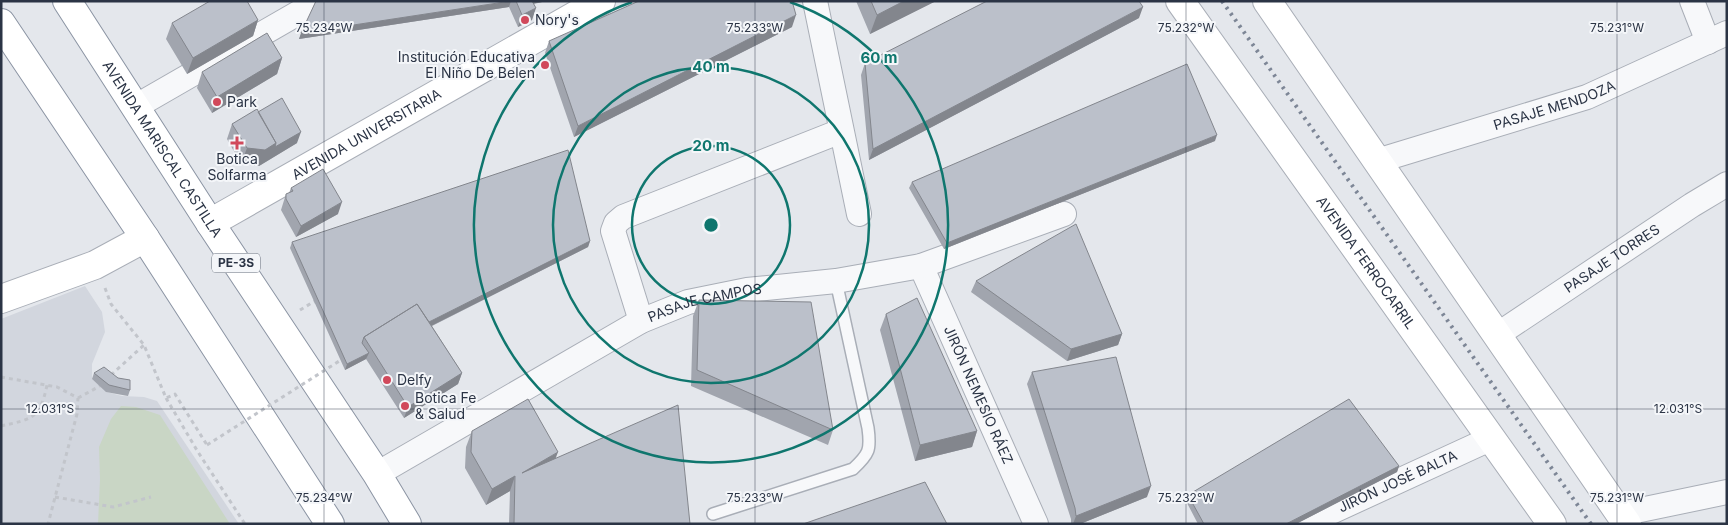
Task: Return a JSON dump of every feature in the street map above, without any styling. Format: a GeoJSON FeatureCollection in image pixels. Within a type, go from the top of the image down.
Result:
{"type":"FeatureCollection","features":[{"type":"Feature","properties":{"kind":"main road","name":"AVENIDA MARISCAL CASTILLA"},"geometry":{"type":"LineString","coordinates":[[67,1],[210,224],[377,474],[407,524]]}},
{"type":"Feature","properties":{"kind":"main road","name":"AVENIDA UNIVERSITARIA"},"geometry":{"type":"LineString","coordinates":[[210,224],[601,1]]}},
{"type":"Feature","properties":{"kind":"main road","name":"AVENIDA FERROCARRIL"},"geometry":{"type":"LineString","coordinates":[[1180,1],[1552,524]]}},
{"type":"Feature","properties":{"kind":"main road"},"geometry":{"type":"LineString","coordinates":[[1274,3],[1377,161],[1624,519]]}},
{"type":"Feature","properties":{"kind":"main road"},"geometry":{"type":"LineString","coordinates":[[1,23],[145,238],[330,524]]}},
{"type":"Feature","properties":{"kind":"main road"},"geometry":{"type":"LineString","coordinates":[[1,298],[95,265],[145,238]]}},
{"type":"Feature","properties":{"kind":"street"},"geometry":{"type":"LineString","coordinates":[[134,107],[319,1]]}},
{"type":"Feature","properties":{"kind":"street"},"geometry":{"type":"LineString","coordinates":[[815,1],[859,214]]}},
{"type":"Feature","properties":{"kind":"street"},"geometry":{"type":"LineString","coordinates":[[1692,1],[1717,38]]}},
{"type":"Feature","properties":{"kind":"street","name":"PASAJE MENDOZA"},"geometry":{"type":"LineString","coordinates":[[1377,161],[1587,96],[1717,38]]}},
{"type":"Feature","properties":{"kind":"street"},"geometry":{"type":"LineString","coordinates":[[641,321],[613,231],[616,223],[623,217],[841,131]]}},
{"type":"Feature","properties":{"kind":"street","name":"PASAJE TORRES"},"geometry":{"type":"LineString","coordinates":[[1497,335],[1692,205],[1727,184]]}},
{"type":"Feature","properties":{"kind":"street","name":"PASAJE CAMPOS"},"geometry":{"type":"LineString","coordinates":[[377,474],[641,321],[688,302],[747,290],[836,281],[921,266],[1064,214]]}},
{"type":"Feature","properties":{"kind":"street","name":"JIRÓN NEMESIO RÁEZ"},"geometry":{"type":"LineString","coordinates":[[921,266],[1036,524]]}},
{"type":"Feature","properties":{"kind":"street","name":"JIRÓN JOSÉ BALTA"},"geometry":{"type":"LineString","coordinates":[[1305,524],[1492,438]]}},
{"type":"Feature","properties":{"kind":"street"},"geometry":{"type":"LineString","coordinates":[[1624,519],[1727,492]]}},
{"type":"Feature","properties":{"kind":"lane"},"geometry":{"type":"LineString","coordinates":[[713,514],[853,468],[866,457],[870,443],[868,428],[836,281]]}},
{"type":"Feature","properties":{"kind":"path"},"geometry":{"type":"LineString","coordinates":[[95,265],[111,304],[144,345],[166,398],[198,452],[245,524]]}},
{"type":"Feature","properties":{"kind":"path"},"geometry":{"type":"LineString","coordinates":[[315,301],[320,309]]}},
{"type":"Feature","properties":{"kind":"path"},"geometry":{"type":"LineString","coordinates":[[108,378],[144,345]]}},
{"type":"Feature","properties":{"kind":"path"},"geometry":{"type":"LineString","coordinates":[[166,398],[175,394],[207,445],[349,356]]}},
{"type":"Feature","properties":{"kind":"path"},"geometry":{"type":"LineString","coordinates":[[1,377],[56,387],[78,398]]}},
{"type":"Feature","properties":{"kind":"path"},"geometry":{"type":"LineString","coordinates":[[1,426],[30,419],[43,403],[48,385]]}},
{"type":"Feature","properties":{"kind":"path"},"geometry":{"type":"LineString","coordinates":[[78,398],[100,386]]}},
{"type":"Feature","properties":{"kind":"path"},"geometry":{"type":"LineString","coordinates":[[48,524],[77,414],[78,398]]}},
{"type":"Feature","properties":{"kind":"path"},"geometry":{"type":"LineString","coordinates":[[55,497],[112,507],[151,497]]}},
{"type":"Feature","properties":{"kind":"shaded area"},"geometry":{"type":"Polygon","coordinates":[[[85,286],[102,312],[105,332],[92,364],[92,379],[107,392],[122,396],[144,397],[157,401],[239,524],[1,524],[1,319],[85,286]]]}},
{"type":"Feature","properties":{"kind":"green space"},"geometry":{"type":"Polygon","coordinates":[[[121,406],[136,407],[160,415],[230,524],[98,524],[99,447],[111,419],[121,406]]]}},
{"type":"Feature","properties":{"kind":"building"},"geometry":{"type":"Polygon","coordinates":[[[210,1],[247,1],[258,20],[193,58],[172,23],[210,1]]]}},
{"type":"Feature","properties":{"kind":"building"},"geometry":{"type":"Polygon","coordinates":[[[316,1],[511,1],[301,33],[316,1]]]}},
{"type":"Feature","properties":{"kind":"building"},"geometry":{"type":"Polygon","coordinates":[[[516,1],[532,1],[536,8],[522,15],[516,1]]]}},
{"type":"Feature","properties":{"kind":"building"},"geometry":{"type":"Polygon","coordinates":[[[639,1],[792,1],[796,15],[578,126],[549,41],[639,1]]]}},
{"type":"Feature","properties":{"kind":"building"},"geometry":{"type":"Polygon","coordinates":[[[871,1],[904,1],[877,15],[871,1]]]}},
{"type":"Feature","properties":{"kind":"building"},"geometry":{"type":"Polygon","coordinates":[[[987,1],[1139,1],[1143,7],[873,149],[865,63],[987,1]]]}},
{"type":"Feature","properties":{"kind":"building"},"geometry":{"type":"Polygon","coordinates":[[[267,33],[282,58],[217,97],[202,72],[267,33]]]}},
{"type":"Feature","properties":{"kind":"building"},"geometry":{"type":"Polygon","coordinates":[[[1187,64],[1217,135],[947,243],[912,182],[1187,64]]]}},
{"type":"Feature","properties":{"kind":"building"},"geometry":{"type":"Polygon","coordinates":[[[282,98],[301,132],[275,147],[276,143],[258,112],[282,98]]]}},
{"type":"Feature","properties":{"kind":"building"},"geometry":{"type":"Polygon","coordinates":[[[257,109],[276,143],[265,150],[247,148],[232,124],[257,109]]]}},
{"type":"Feature","properties":{"kind":"building"},"geometry":{"type":"Polygon","coordinates":[[[568,150],[590,241],[429,322],[417,304],[364,337],[362,343],[369,353],[347,364],[292,242],[568,150]]]}},
{"type":"Feature","properties":{"kind":"building"},"geometry":{"type":"Polygon","coordinates":[[[323,169],[342,202],[301,226],[286,199],[286,194],[293,191],[291,188],[323,169]]]}},
{"type":"Feature","properties":{"kind":"building"},"geometry":{"type":"Polygon","coordinates":[[[1076,224],[1122,334],[1071,349],[976,281],[1076,224]]]}},
{"type":"Feature","properties":{"kind":"building"},"geometry":{"type":"Polygon","coordinates":[[[917,298],[977,431],[920,445],[886,314],[917,298]]]}},
{"type":"Feature","properties":{"kind":"building"},"geometry":{"type":"Polygon","coordinates":[[[699,300],[811,302],[833,430],[697,370],[699,300]]]}},
{"type":"Feature","properties":{"kind":"building"},"geometry":{"type":"Polygon","coordinates":[[[417,304],[462,373],[408,407],[364,337],[417,304]]]}},
{"type":"Feature","properties":{"kind":"building"},"geometry":{"type":"Polygon","coordinates":[[[1116,357],[1151,486],[1076,516],[1032,372],[1116,357]]]}},
{"type":"Feature","properties":{"kind":"building"},"geometry":{"type":"Polygon","coordinates":[[[104,367],[118,378],[130,380],[130,390],[109,385],[94,373],[104,367]]]}},
{"type":"Feature","properties":{"kind":"building"},"geometry":{"type":"Polygon","coordinates":[[[528,399],[558,452],[522,473],[678,405],[690,524],[514,524],[515,476],[492,489],[471,452],[472,431],[528,399]]]}},
{"type":"Feature","properties":{"kind":"building"},"geometry":{"type":"Polygon","coordinates":[[[1349,399],[1399,466],[1286,524],[1204,524],[1188,495],[1349,399]]]}},
{"type":"Feature","properties":{"kind":"building"},"geometry":{"type":"Polygon","coordinates":[[[925,482],[947,524],[803,524],[925,482]]]}},
{"type":"Feature","properties":{"kind":"railway"},"geometry":{"type":"LineString","coordinates":[[1222,1],[1591,524]]}},
{"type":"Feature","properties":{"kind":"place","name":"Nory's"},"geometry":{"type":"Point","coordinates":[525,20]}},
{"type":"Feature","properties":{"kind":"place","name":"Institución Educativa El Niño De Belen"},"geometry":{"type":"Point","coordinates":[545,65]}},
{"type":"Feature","properties":{"kind":"place","name":"Park"},"geometry":{"type":"Point","coordinates":[217,102]}},
{"type":"Feature","properties":{"kind":"place","name":"Botica Solfarma"},"geometry":{"type":"Point","coordinates":[237,143]}},
{"type":"Feature","properties":{"kind":"place","name":"Delfy"},"geometry":{"type":"Point","coordinates":[387,380]}},
{"type":"Feature","properties":{"kind":"place","name":"Botica Fe & Salud"},"geometry":{"type":"Point","coordinates":[405,406]}}]}
